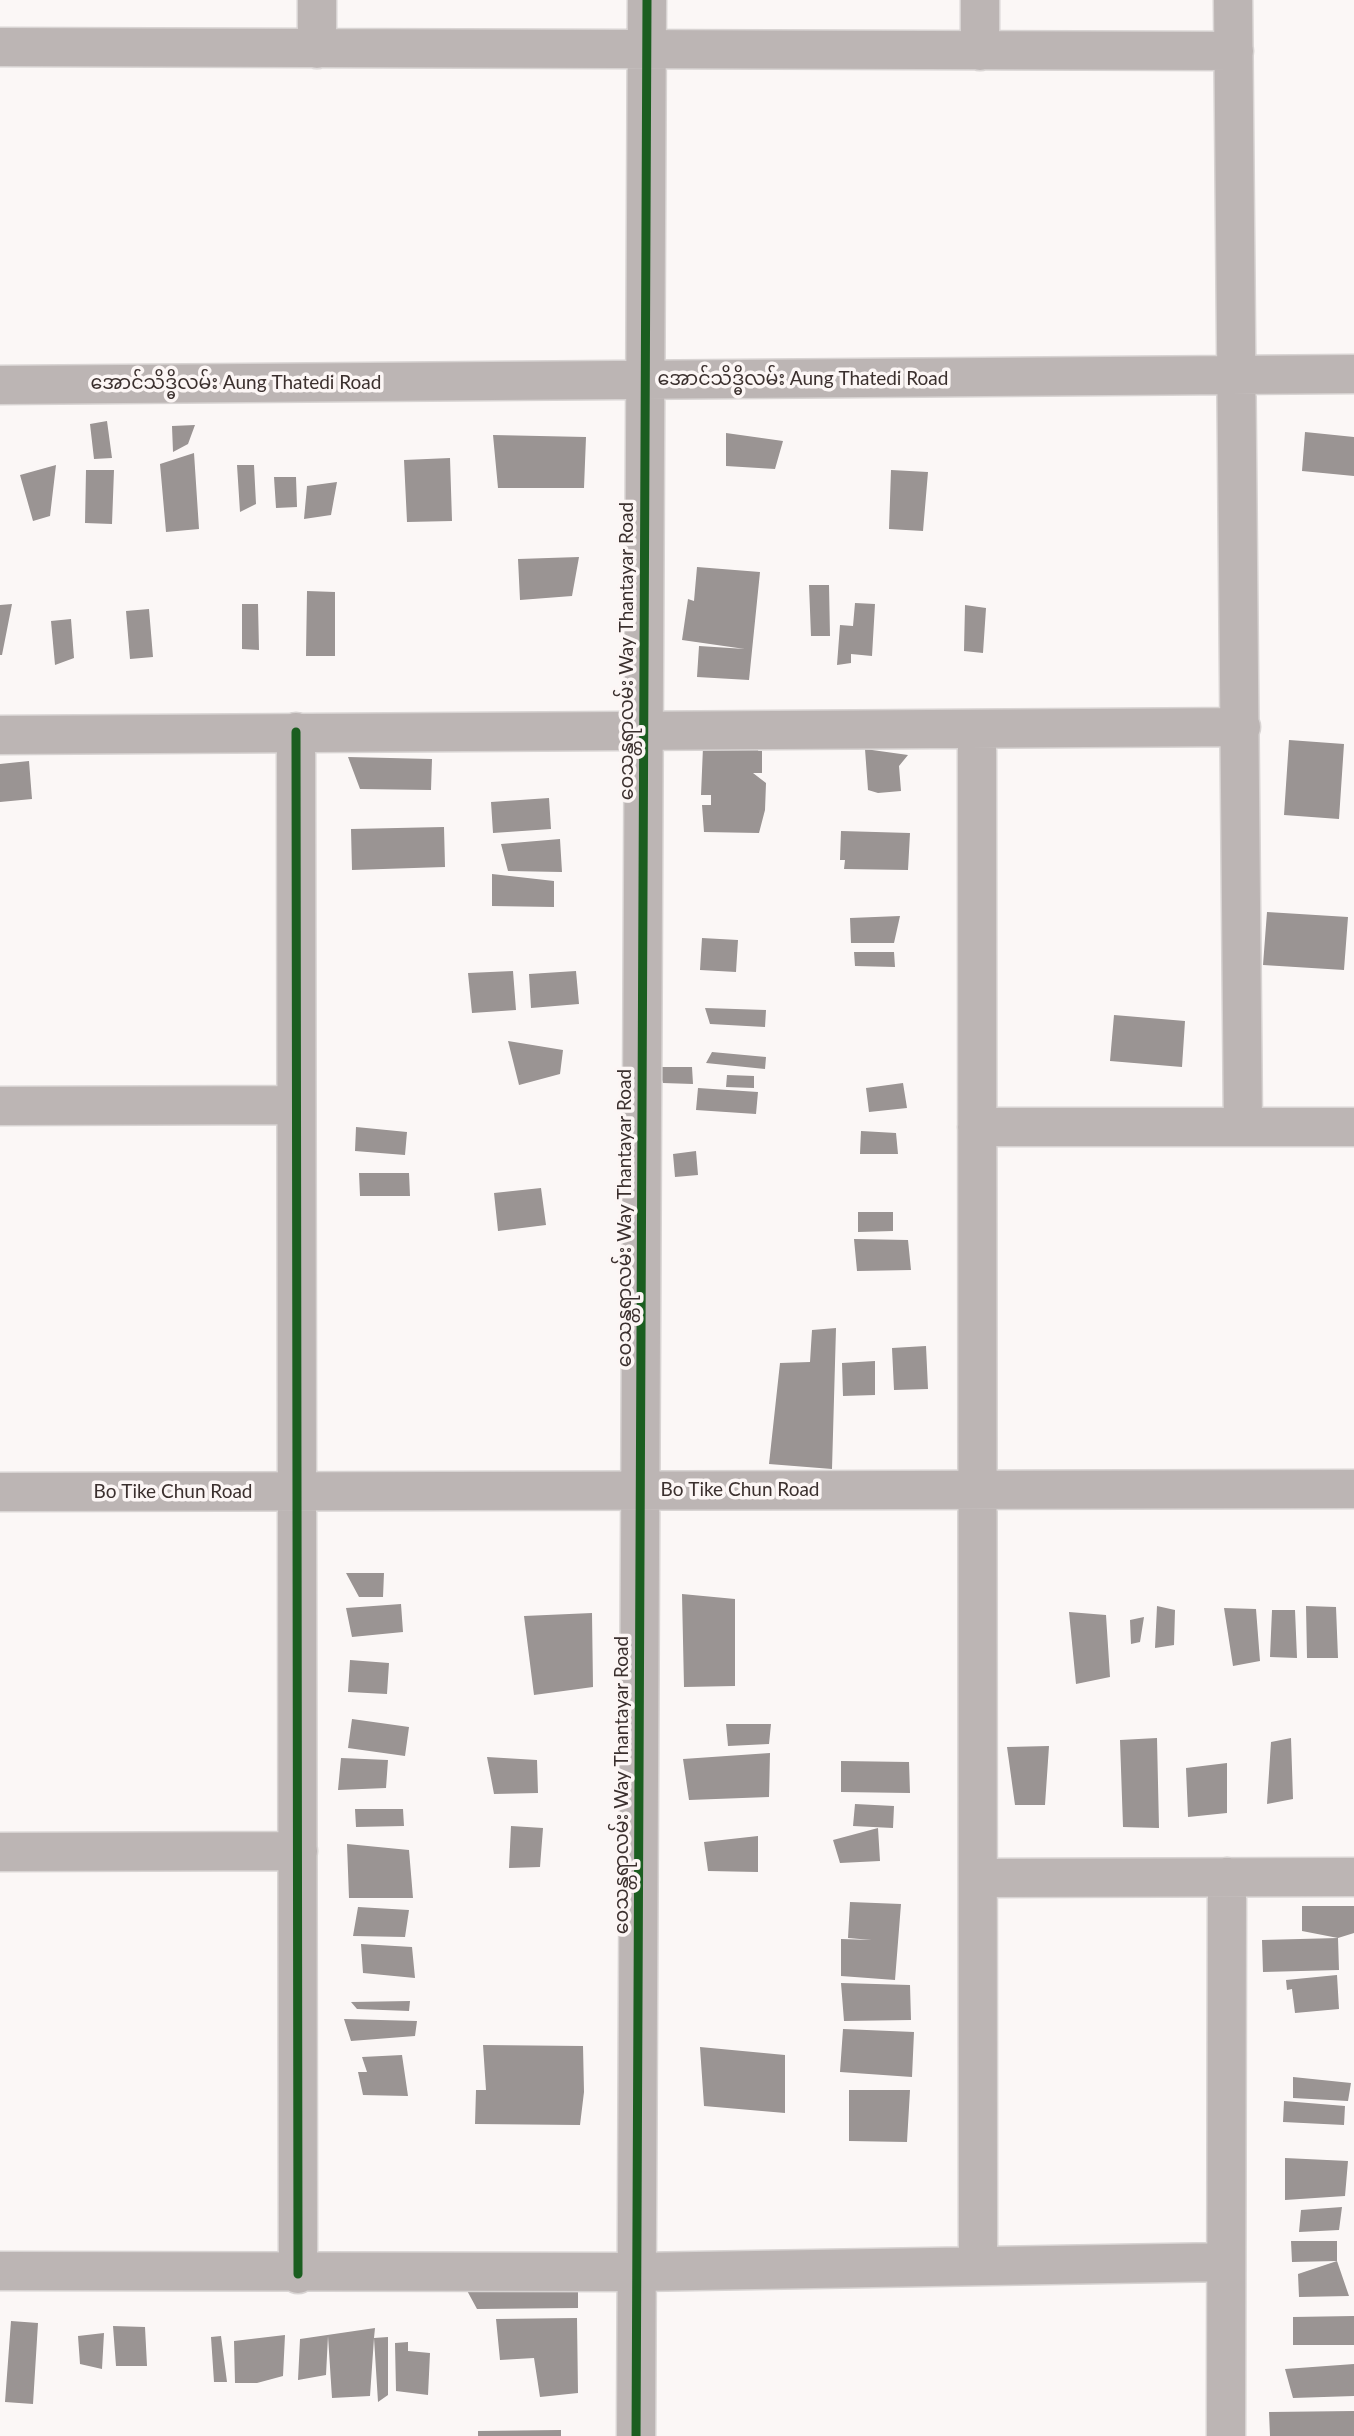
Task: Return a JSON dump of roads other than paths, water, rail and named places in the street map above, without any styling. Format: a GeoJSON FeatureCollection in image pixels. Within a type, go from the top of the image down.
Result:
{"type":"FeatureCollection","features":[{"type":"Feature","properties":{"kind":"street"},"geometry":{"type":"LineString","coordinates":[[317,0],[317,49]]}},
{"type":"Feature","properties":{"kind":"street","name":"ဝေသန္တရာလမ်း Way Thantayar Road"},"geometry":{"type":"LineString","coordinates":[[636,2436],[647,0]]}},
{"type":"Feature","properties":{"kind":"street"},"geometry":{"type":"LineString","coordinates":[[980,51],[981,0]]}},
{"type":"Feature","properties":{"kind":"street"},"geometry":{"type":"LineString","coordinates":[[1233,0],[1243,1127]]}},
{"type":"Feature","properties":{"kind":"street"},"geometry":{"type":"LineString","coordinates":[[0,47],[1234,51]]}},
{"type":"Feature","properties":{"kind":"street","name":"အောင်သိဒ္ဓိလမ်း Aung Thatedi Road"},"geometry":{"type":"LineString","coordinates":[[0,385],[1354,374]]}},
{"type":"Feature","properties":{"kind":"street"},"geometry":{"type":"LineString","coordinates":[[0,735],[1241,727]]}},
{"type":"Feature","properties":{"kind":"street"},"geometry":{"type":"LineString","coordinates":[[977,729],[978,2265]]}},
{"type":"Feature","properties":{"kind":"street"},"geometry":{"type":"LineString","coordinates":[[296,733],[298,2274]]}},
{"type":"Feature","properties":{"kind":"street"},"geometry":{"type":"LineString","coordinates":[[0,1107],[296,1105]]}},
{"type":"Feature","properties":{"kind":"street"},"geometry":{"type":"LineString","coordinates":[[977,1127],[1354,1127]]}},
{"type":"Feature","properties":{"kind":"street","name":"Bo Tike Chun Road"},"geometry":{"type":"LineString","coordinates":[[0,1492],[1354,1489]]}},
{"type":"Feature","properties":{"kind":"street"},"geometry":{"type":"LineString","coordinates":[[0,1852],[298,1851]]}},
{"type":"Feature","properties":{"kind":"street"},"geometry":{"type":"LineString","coordinates":[[1226,2436],[1227,1877]]}},
{"type":"Feature","properties":{"kind":"street"},"geometry":{"type":"LineString","coordinates":[[978,1878],[1354,1877]]}},
{"type":"Feature","properties":{"kind":"street"},"geometry":{"type":"LineString","coordinates":[[0,2271],[298,2274],[637,2272],[1226,2262]]}}]}
